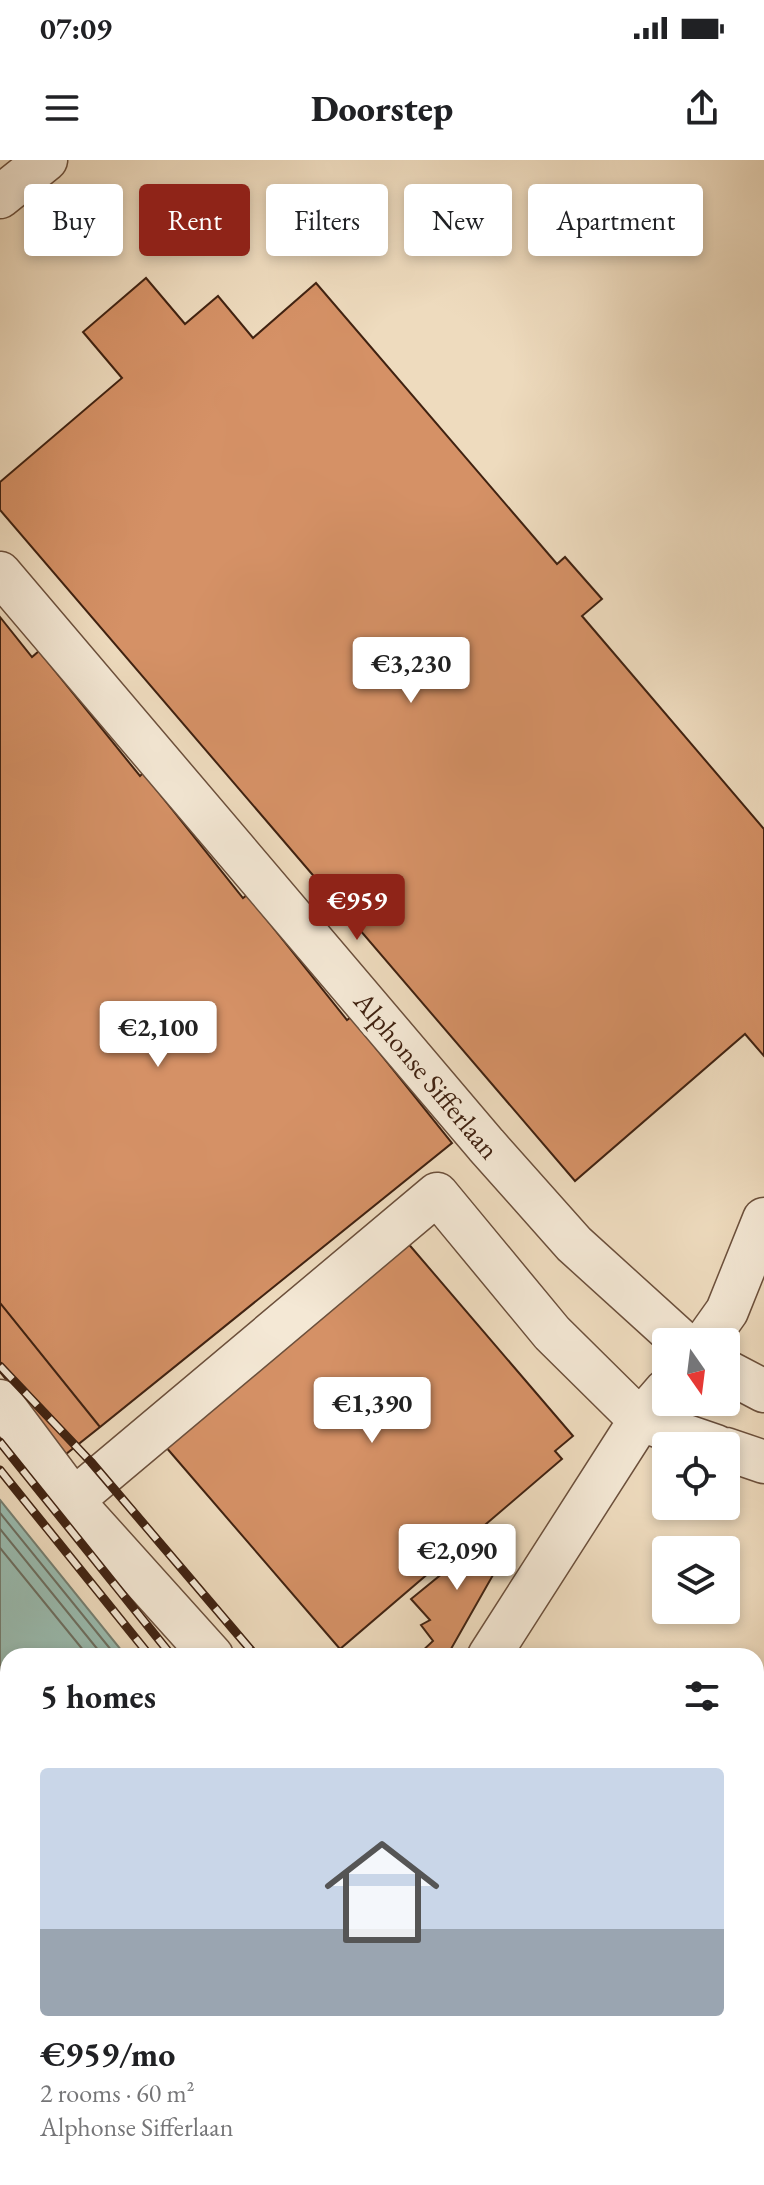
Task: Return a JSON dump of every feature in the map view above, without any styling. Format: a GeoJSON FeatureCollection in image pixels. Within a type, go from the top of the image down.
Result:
{"type":"FeatureCollection","features":[{"type":"Feature","properties":{"kind":"street"},"geometry":{"type":"LineString","coordinates":[[0,197],[46,160]]}},
{"type":"Feature","properties":{"kind":"street","name":"Alphonse Sifferlaan"},"geometry":{"type":"LineString","coordinates":[[0,573],[486,1145],[574,1244],[667,1328]]}},
{"type":"Feature","properties":{"kind":"street"},"geometry":{"type":"LineString","coordinates":[[74,1499],[437,1194],[552,1333],[652,1404]]}},
{"type":"Feature","properties":{"kind":"street"},"geometry":{"type":"LineString","coordinates":[[715,1328],[727,1311],[764,1219]]}},
{"type":"Feature","properties":{"kind":"street"},"geometry":{"type":"LineString","coordinates":[[740,1378],[764,1391]]}},
{"type":"Feature","properties":{"kind":"street"},"geometry":{"type":"LineString","coordinates":[[0,1401],[74,1499],[205,1648]]}},
{"type":"Feature","properties":{"kind":"street"},"geometry":{"type":"LineString","coordinates":[[494,1648],[652,1407]]}},
{"type":"Feature","properties":{"kind":"street"},"geometry":{"type":"LineString","coordinates":[[670,1416],[694,1432]]}},
{"type":"Feature","properties":{"kind":"street"},"geometry":{"type":"LineString","coordinates":[[740,1454],[764,1462]]}},
{"type":"Feature","properties":{"kind":"water"},"geometry":{"type":"Polygon","coordinates":[[[0,1500],[120,1648],[0,1648],[0,1500]]]}},
{"type":"Feature","properties":{"kind":"building"},"geometry":{"type":"Polygon","coordinates":[[[146,278],[185,324],[218,296],[253,338],[316,283],[557,564],[565,557],[602,599],[582,616],[764,829],[764,1056],[745,1034],[575,1181],[0,510],[0,482],[122,378],[83,332],[146,278]]]}},
{"type":"Feature","properties":{"kind":"building"},"geometry":{"type":"Polygon","coordinates":[[[0,617],[32,657],[39,651],[140,776],[143,773],[243,898],[247,895],[347,1020],[351,1017],[452,1143],[100,1427],[0,1303],[0,617]]]}},
{"type":"Feature","properties":{"kind":"building"},"geometry":{"type":"Polygon","coordinates":[[[406,1241],[573,1436],[555,1451],[562,1459],[341,1648],[165,1446],[406,1241]]]}},
{"type":"Feature","properties":{"kind":"building"},"geometry":{"type":"Polygon","coordinates":[[[0,1303],[100,1427],[66,1454],[0,1372],[0,1303]]]}},
{"type":"Feature","properties":{"kind":"building"},"geometry":{"type":"Polygon","coordinates":[[[485,1525],[502,1546],[488,1558],[497,1568],[452,1648],[426,1648],[433,1641],[421,1625],[430,1620],[411,1599],[449,1568],[443,1561],[485,1525]]]}},
{"type":"Feature","properties":{"kind":"railway"},"geometry":{"type":"LineString","coordinates":[[0,1366],[91,1462],[249,1648]]}},
{"type":"Feature","properties":{"kind":"railway"},"geometry":{"type":"LineString","coordinates":[[0,1442],[166,1648]]}},
{"type":"Feature","properties":{"kind":"railway"},"geometry":{"type":"LineString","coordinates":[[0,1470],[144,1648]]}}]}
